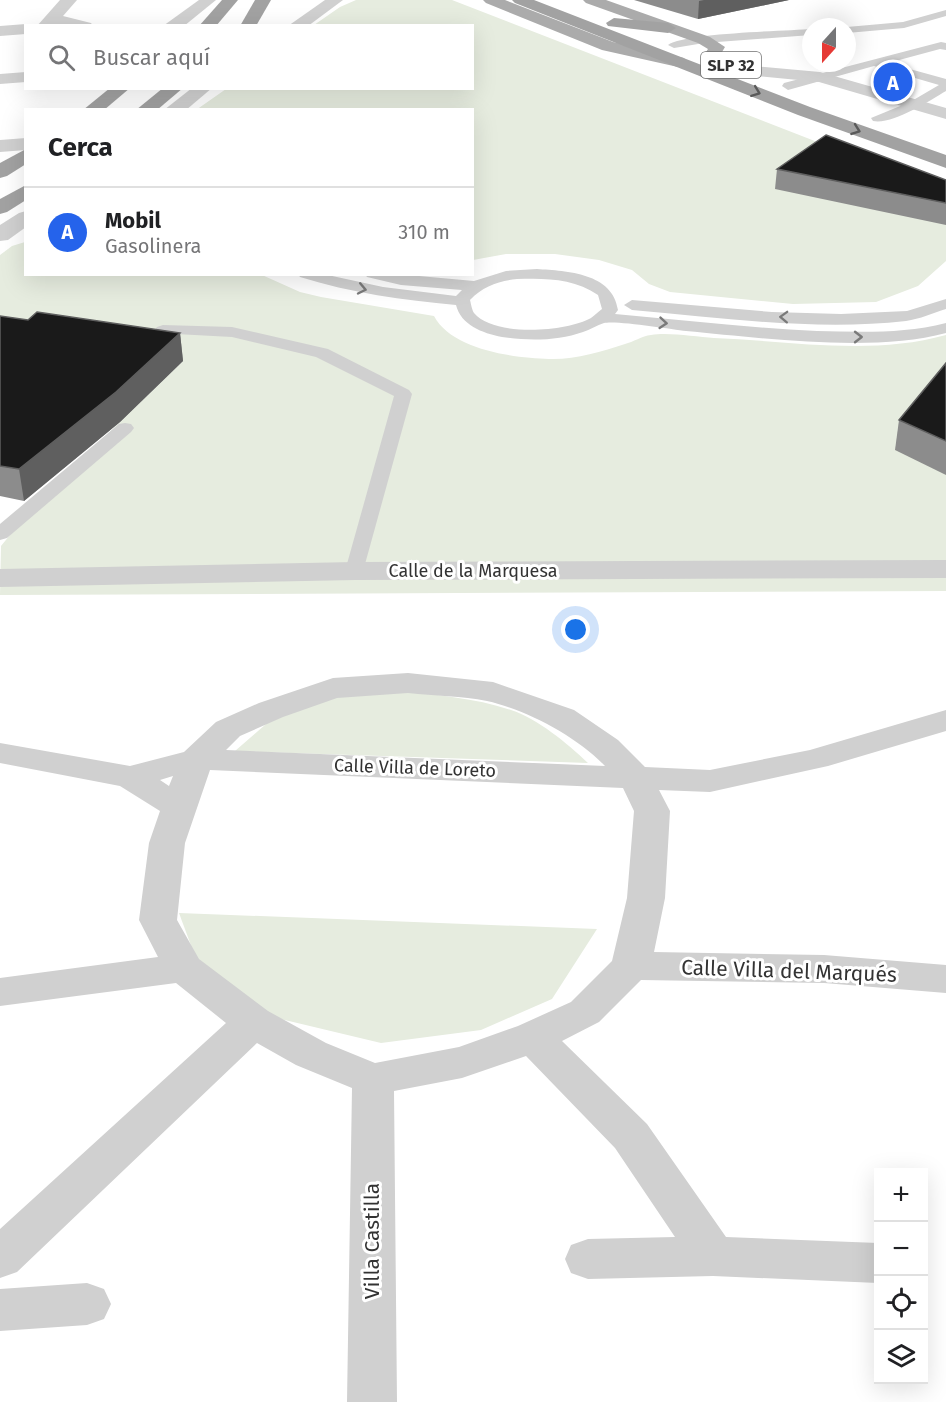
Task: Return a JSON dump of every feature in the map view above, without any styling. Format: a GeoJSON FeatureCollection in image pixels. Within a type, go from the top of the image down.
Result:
{"type":"FeatureCollection","features":[{"type":"Feature","properties":{"kind":"highway"},"geometry":{"type":"LineString","coordinates":[[209,24],[230,0]]}},
{"type":"Feature","properties":{"kind":"highway"},"geometry":{"type":"LineString","coordinates":[[249,24],[262,0]]}},
{"type":"Feature","properties":{"kind":"highway","name":"SLP 32"},"geometry":{"type":"LineString","coordinates":[[520,0],[564,16],[673,45],[804,111],[946,162]]}},
{"type":"Feature","properties":{"kind":"highway","name":"SLP 32"},"geometry":{"type":"LineString","coordinates":[[551,0],[588,6],[614,23],[821,98]]}},
{"type":"Feature","properties":{"kind":"highway"},"geometry":{"type":"LineString","coordinates":[[95,108],[119,90]]}},
{"type":"Feature","properties":{"kind":"highway"},"geometry":{"type":"LineString","coordinates":[[148,108],[172,90]]}},
{"type":"Feature","properties":{"kind":"highway"},"geometry":{"type":"LineString","coordinates":[[871,116],[946,143]]}},
{"type":"Feature","properties":{"kind":"highway"},"geometry":{"type":"LineString","coordinates":[[0,172],[24,156]]}},
{"type":"Feature","properties":{"kind":"highway"},"geometry":{"type":"LineString","coordinates":[[0,208],[24,191]]}},
{"type":"Feature","properties":{"kind":"main road"},"geometry":{"type":"LineString","coordinates":[[491,0],[608,46],[673,45],[704,40],[717,46],[716,52],[710,58]]}},
{"type":"Feature","properties":{"kind":"main road"},"geometry":{"type":"LineString","coordinates":[[588,6],[673,45]]}},
{"type":"Feature","properties":{"kind":"street"},"geometry":{"type":"LineString","coordinates":[[49,21],[69,0]]}},
{"type":"Feature","properties":{"kind":"street"},"geometry":{"type":"LineString","coordinates":[[175,24],[185,19],[208,0]]}},
{"type":"Feature","properties":{"kind":"street"},"geometry":{"type":"LineString","coordinates":[[299,24],[335,0]]}},
{"type":"Feature","properties":{"kind":"street"},"geometry":{"type":"LineString","coordinates":[[49,21],[72,24]]}},
{"type":"Feature","properties":{"kind":"street"},"geometry":{"type":"LineString","coordinates":[[0,31],[24,29]]}},
{"type":"Feature","properties":{"kind":"street"},"geometry":{"type":"LineString","coordinates":[[743,70],[820,77],[946,114]]}},
{"type":"Feature","properties":{"kind":"street"},"geometry":{"type":"LineString","coordinates":[[0,79],[24,77]]}},
{"type":"Feature","properties":{"kind":"street"},"geometry":{"type":"LineString","coordinates":[[176,108],[201,90]]}},
{"type":"Feature","properties":{"kind":"street"},"geometry":{"type":"LineString","coordinates":[[1,147],[24,144]]}},
{"type":"Feature","properties":{"kind":"street","name":"Calle de la Marquesa"},"geometry":{"type":"LineString","coordinates":[[0,578],[355,571],[946,569]]}},
{"type":"Feature","properties":{"kind":"street"},"geometry":{"type":"LineString","coordinates":[[408,683],[493,692],[562,717],[606,747],[634,776],[652,812],[646,898],[631,966],[585,1012],[533,1037],[462,1062],[373,1079],[311,1054],[253,1022],[184,968],[159,920],[167,843],[196,759],[228,729],[271,710],[333,688],[408,683]]}},
{"type":"Feature","properties":{"kind":"street"},"geometry":{"type":"LineString","coordinates":[[652,812],[710,781],[816,759],[946,720]]}},
{"type":"Feature","properties":{"kind":"street"},"geometry":{"type":"LineString","coordinates":[[0,753],[129,777],[179,807]]}},
{"type":"Feature","properties":{"kind":"street"},"geometry":{"type":"LineString","coordinates":[[129,777],[196,759]]}},
{"type":"Feature","properties":{"kind":"street","name":"Calle Villa de Loreto"},"geometry":{"type":"LineString","coordinates":[[196,759],[710,781]]}},
{"type":"Feature","properties":{"kind":"street","name":"Calle Villa del Marqués"},"geometry":{"type":"LineString","coordinates":[[631,966],[824,969],[946,979]]}},
{"type":"Feature","properties":{"kind":"street"},"geometry":{"type":"LineString","coordinates":[[0,992],[184,968]]}},
{"type":"Feature","properties":{"kind":"street"},"geometry":{"type":"LineString","coordinates":[[0,1258],[253,1022]]}},
{"type":"Feature","properties":{"kind":"street"},"geometry":{"type":"LineString","coordinates":[[533,1037],[631,1136],[713,1256]]}},
{"type":"Feature","properties":{"kind":"street","name":"Villa Castilla"},"geometry":{"type":"LineString","coordinates":[[372,1402],[373,1079]]}},
{"type":"Feature","properties":{"kind":"street"},"geometry":{"type":"LineString","coordinates":[[588,1259],[713,1256],[874,1263]]}},
{"type":"Feature","properties":{"kind":"street"},"geometry":{"type":"LineString","coordinates":[[0,1310],[87,1304]]}},
{"type":"Feature","properties":{"kind":"lane"},"geometry":{"type":"LineString","coordinates":[[856,29],[904,25],[946,13]]}},
{"type":"Feature","properties":{"kind":"lane"},"geometry":{"type":"LineString","coordinates":[[704,40],[802,33]]}},
{"type":"Feature","properties":{"kind":"lane"},"geometry":{"type":"LineString","coordinates":[[788,86],[941,45],[946,47]]}},
{"type":"Feature","properties":{"kind":"lane"},"geometry":{"type":"LineString","coordinates":[[875,63],[946,85]]}},
{"type":"Feature","properties":{"kind":"lane"},"geometry":{"type":"LineString","coordinates":[[871,116],[915,105],[946,85]]}},
{"type":"Feature","properties":{"kind":"lane"},"geometry":{"type":"LineString","coordinates":[[556,275],[580,280],[599,288],[608,295],[608,310],[596,324],[565,333],[527,335],[508,333],[481,324],[464,312],[462,302],[466,292],[475,286],[502,276],[556,275]]}},
{"type":"Feature","properties":{"kind":"lane"},"geometry":{"type":"LineString","coordinates":[[311,276],[331,283],[385,294],[462,302]]}},
{"type":"Feature","properties":{"kind":"lane"},"geometry":{"type":"LineString","coordinates":[[382,276],[401,280],[475,286]]}},
{"type":"Feature","properties":{"kind":"lane"},"geometry":{"type":"LineString","coordinates":[[608,310],[842,319],[908,316],[946,304]]}},
{"type":"Feature","properties":{"kind":"lane"},"geometry":{"type":"LineString","coordinates":[[608,310],[789,335],[928,334],[946,328]]}},
{"type":"Feature","properties":{"kind":"lane"},"geometry":{"type":"LineString","coordinates":[[163,330],[232,332],[322,353],[403,394],[355,571]]}},
{"type":"Feature","properties":{"kind":"lane"},"geometry":{"type":"LineString","coordinates":[[0,534],[125,428]]}},
{"type":"Feature","properties":{"kind":"shaded area"},"geometry":{"type":"Polygon","coordinates":[[[356,0],[452,0],[946,192],[946,261],[918,286],[876,302],[793,304],[670,292],[649,284],[632,270],[599,260],[555,254],[506,254],[474,260],[474,108],[199,108],[225,90],[474,90],[474,24],[315,24],[340,7],[356,0]]]}},
{"type":"Feature","properties":{"kind":"shaded area"},"geometry":{"type":"Polygon","coordinates":[[[24,242],[24,276],[264,276],[300,292],[321,297],[434,316],[443,328],[469,344],[519,357],[558,359],[578,357],[658,334],[831,346],[889,345],[946,335],[946,591],[0,595],[1,546],[36,503],[182,362],[0,334],[0,255],[12,246],[24,242]]]}},
{"type":"Feature","properties":{"kind":"shaded area"},"geometry":{"type":"Polygon","coordinates":[[[400,691],[470,700],[511,710],[542,725],[588,763],[235,751],[273,718],[331,698],[400,691]]]}},
{"type":"Feature","properties":{"kind":"shaded area"},"geometry":{"type":"Polygon","coordinates":[[[179,913],[597,929],[552,999],[481,1030],[381,1043],[268,1016],[196,959],[179,913]]]}},
{"type":"Feature","properties":{"kind":"building"},"geometry":{"type":"Polygon","coordinates":[[[826,135],[946,180],[946,203],[777,169],[826,135]]]}},
{"type":"Feature","properties":{"kind":"building"},"geometry":{"type":"Polygon","coordinates":[[[37,312],[180,333],[116,392],[19,469],[0,466],[0,316],[28,320],[37,312]]]}},
{"type":"Feature","properties":{"kind":"building"},"geometry":{"type":"Polygon","coordinates":[[[946,363],[946,441],[899,420],[946,363]]]}},
{"type":"Feature","properties":{"kind":"place","name":"Mobil"},"geometry":{"type":"Point","coordinates":[893,82]}}]}
